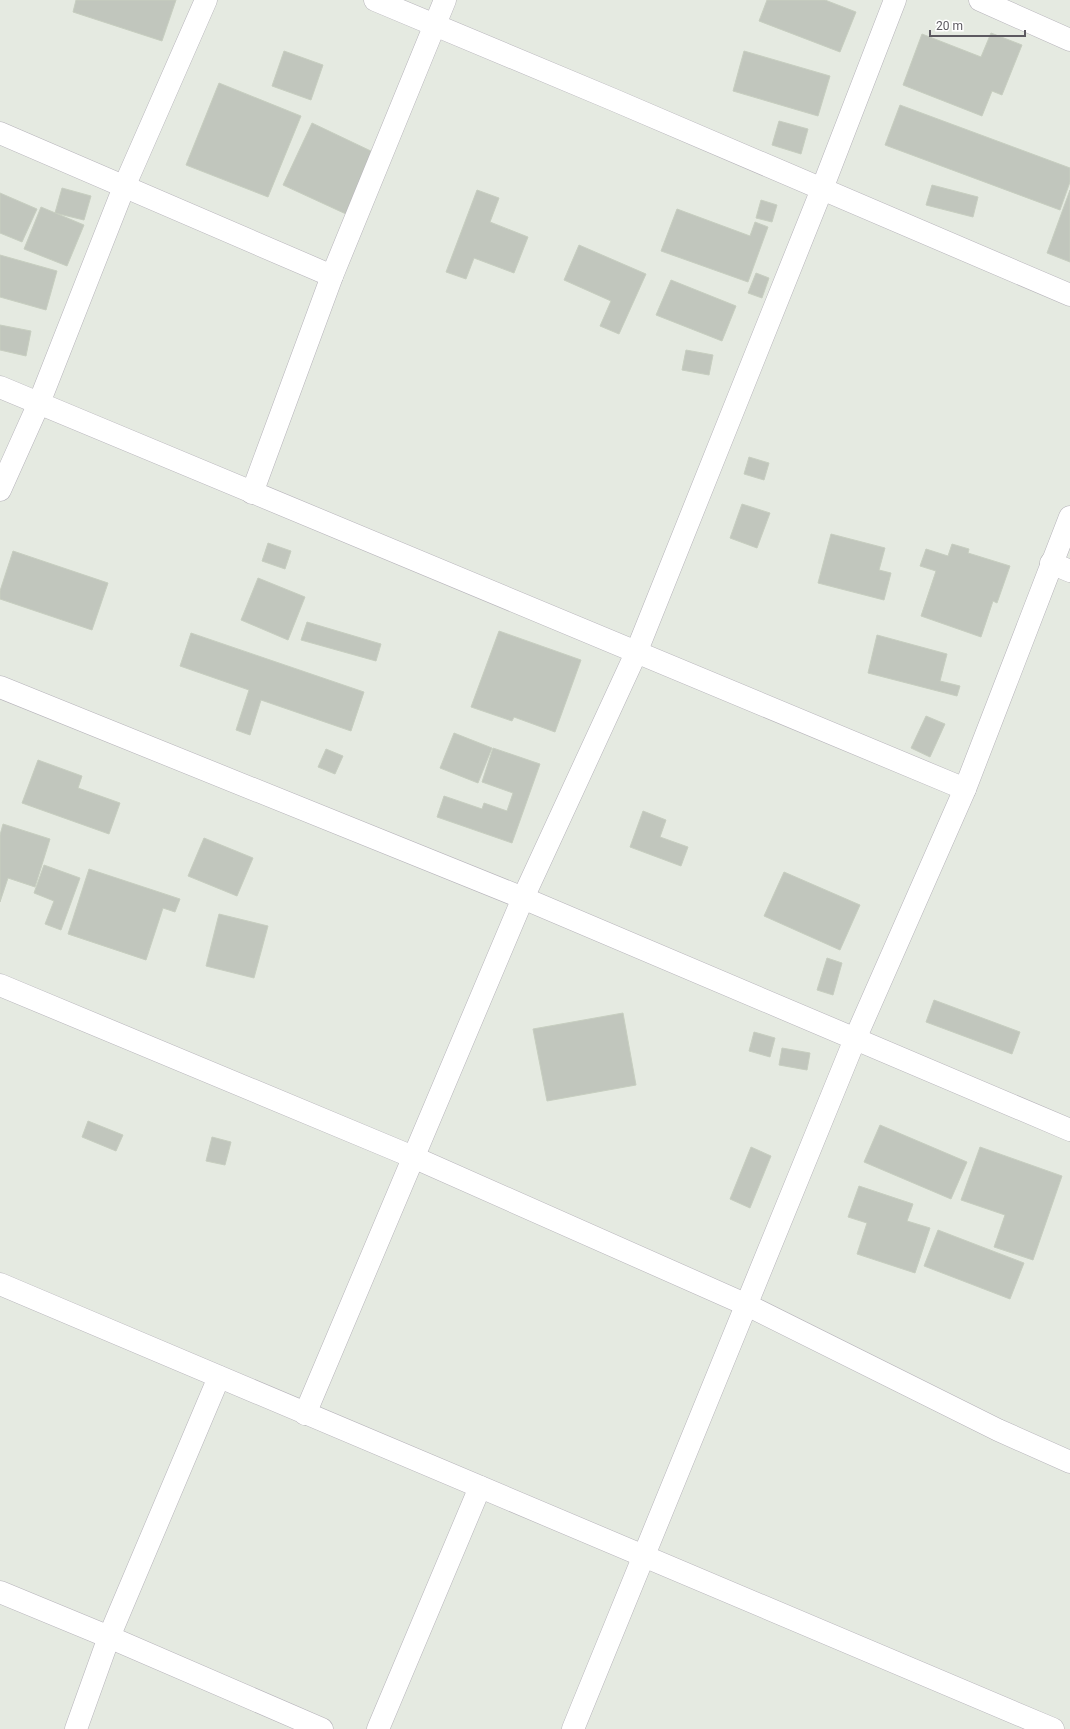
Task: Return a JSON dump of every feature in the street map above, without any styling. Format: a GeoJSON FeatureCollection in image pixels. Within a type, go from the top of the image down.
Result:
{"type":"FeatureCollection","features":[{"type":"Feature","properties":{"kind":"street"},"geometry":{"type":"LineString","coordinates":[[0,490],[39,404],[124,187],[206,0]]}},
{"type":"Feature","properties":{"kind":"street"},"geometry":{"type":"LineString","coordinates":[[375,0],[1070,295]]}},
{"type":"Feature","properties":{"kind":"street"},"geometry":{"type":"LineString","coordinates":[[252,493],[332,276],[445,0]]}},
{"type":"Feature","properties":{"kind":"street"},"geometry":{"type":"LineString","coordinates":[[305,1414],[412,1157],[524,898],[636,653],[822,189],[895,0]]}},
{"type":"Feature","properties":{"kind":"street"},"geometry":{"type":"LineString","coordinates":[[980,0],[1070,40]]}},
{"type":"Feature","properties":{"kind":"street"},"geometry":{"type":"LineString","coordinates":[[0,133],[332,276]]}},
{"type":"Feature","properties":{"kind":"street"},"geometry":{"type":"LineString","coordinates":[[0,387],[965,789]]}},
{"type":"Feature","properties":{"kind":"street"},"geometry":{"type":"LineString","coordinates":[[573,1729],[855,1040],[1061,567],[1070,517]]}},
{"type":"Feature","properties":{"kind":"street"},"geometry":{"type":"LineString","coordinates":[[0,687],[524,898],[855,1040],[1070,1130]]}},
{"type":"Feature","properties":{"kind":"street"},"geometry":{"type":"LineString","coordinates":[[0,985],[412,1157],[747,1305],[998,1430],[1070,1462]]}},
{"type":"Feature","properties":{"kind":"street"},"geometry":{"type":"LineString","coordinates":[[0,1284],[1053,1729]]}},
{"type":"Feature","properties":{"kind":"street"},"geometry":{"type":"LineString","coordinates":[[76,1729],[109,1637],[219,1377]]}},
{"type":"Feature","properties":{"kind":"street"},"geometry":{"type":"LineString","coordinates":[[378,1729],[480,1487]]}},
{"type":"Feature","properties":{"kind":"street"},"geometry":{"type":"LineString","coordinates":[[0,1592],[109,1637],[322,1729]]}},
{"type":"Feature","properties":{"kind":"building"},"geometry":{"type":"Polygon","coordinates":[[[76,0],[176,0],[162,41],[73,12],[76,0]]]}},
{"type":"Feature","properties":{"kind":"building"},"geometry":{"type":"Polygon","coordinates":[[[767,0],[825,0],[856,12],[840,52],[759,21],[767,0]]]}},
{"type":"Feature","properties":{"kind":"building"},"geometry":{"type":"Polygon","coordinates":[[[991,33],[1022,45],[1002,95],[992,91],[982,116],[903,85],[922,34],[981,57],[991,33]]]}},
{"type":"Feature","properties":{"kind":"building"},"geometry":{"type":"Polygon","coordinates":[[[284,51],[323,65],[311,100],[272,86],[284,51]]]}},
{"type":"Feature","properties":{"kind":"building"},"geometry":{"type":"Polygon","coordinates":[[[744,51],[830,76],[818,116],[733,91],[744,51]]]}},
{"type":"Feature","properties":{"kind":"building"},"geometry":{"type":"Polygon","coordinates":[[[219,83],[301,116],[268,197],[186,165],[219,83]]]}},
{"type":"Feature","properties":{"kind":"building"},"geometry":{"type":"Polygon","coordinates":[[[900,105],[1070,168],[1070,182],[1060,210],[885,145],[900,105]]]}},
{"type":"Feature","properties":{"kind":"building"},"geometry":{"type":"Polygon","coordinates":[[[779,121],[808,129],[801,154],[772,145],[779,121]]]}},
{"type":"Feature","properties":{"kind":"building"},"geometry":{"type":"Polygon","coordinates":[[[312,123],[375,153],[346,214],[283,185],[312,123]]]}},
{"type":"Feature","properties":{"kind":"building"},"geometry":{"type":"Polygon","coordinates":[[[932,185],[978,197],[973,217],[926,205],[932,185]]]}},
{"type":"Feature","properties":{"kind":"building"},"geometry":{"type":"Polygon","coordinates":[[[62,188],[91,196],[84,220],[55,213],[62,188]]]}},
{"type":"Feature","properties":{"kind":"building"},"geometry":{"type":"Polygon","coordinates":[[[477,190],[499,198],[490,222],[528,237],[514,273],[474,258],[466,279],[446,272],[477,190]]]}},
{"type":"Feature","properties":{"kind":"building"},"geometry":{"type":"Polygon","coordinates":[[[1070,190],[1070,262],[1047,253],[1070,190]]]}},
{"type":"Feature","properties":{"kind":"building"},"geometry":{"type":"Polygon","coordinates":[[[0,193],[37,209],[22,242],[0,233],[0,193]]]}},
{"type":"Feature","properties":{"kind":"building"},"geometry":{"type":"Polygon","coordinates":[[[761,200],[777,205],[772,222],[756,218],[761,200]]]}},
{"type":"Feature","properties":{"kind":"building"},"geometry":{"type":"Polygon","coordinates":[[[41,207],[84,225],[67,266],[24,249],[41,207]]]}},
{"type":"Feature","properties":{"kind":"building"},"geometry":{"type":"Polygon","coordinates":[[[677,209],[750,236],[755,222],[768,227],[748,282],[661,251],[677,209]]]}},
{"type":"Feature","properties":{"kind":"building"},"geometry":{"type":"Polygon","coordinates":[[[579,245],[646,274],[619,334],[600,326],[611,301],[564,280],[579,245]]]}},
{"type":"Feature","properties":{"kind":"building"},"geometry":{"type":"Polygon","coordinates":[[[0,255],[57,271],[46,310],[0,297],[0,255]]]}},
{"type":"Feature","properties":{"kind":"building"},"geometry":{"type":"Polygon","coordinates":[[[756,273],[769,278],[762,298],[748,293],[756,273]]]}},
{"type":"Feature","properties":{"kind":"building"},"geometry":{"type":"Polygon","coordinates":[[[671,280],[736,306],[722,341],[656,315],[671,280]]]}},
{"type":"Feature","properties":{"kind":"building"},"geometry":{"type":"Polygon","coordinates":[[[0,325],[31,331],[26,356],[0,350],[0,325]]]}},
{"type":"Feature","properties":{"kind":"building"},"geometry":{"type":"Polygon","coordinates":[[[686,350],[713,355],[709,375],[682,370],[686,350]]]}},
{"type":"Feature","properties":{"kind":"building"},"geometry":{"type":"Polygon","coordinates":[[[749,457],[769,463],[764,480],[744,474],[749,457]]]}},
{"type":"Feature","properties":{"kind":"building"},"geometry":{"type":"Polygon","coordinates":[[[742,504],[770,513],[757,548],[730,538],[742,504]]]}},
{"type":"Feature","properties":{"kind":"building"},"geometry":{"type":"Polygon","coordinates":[[[831,534],[885,548],[879,570],[891,573],[884,600],[818,583],[831,534]]]}},
{"type":"Feature","properties":{"kind":"building"},"geometry":{"type":"Polygon","coordinates":[[[268,543],[291,551],[285,569],[262,561],[268,543]]]}},
{"type":"Feature","properties":{"kind":"building"},"geometry":{"type":"Polygon","coordinates":[[[952,544],[969,549],[968,553],[1010,566],[997,603],[993,601],[981,637],[921,616],[936,571],[920,566],[926,549],[948,556],[952,544]]]}},
{"type":"Feature","properties":{"kind":"building"},"geometry":{"type":"Polygon","coordinates":[[[13,551],[108,583],[92,630],[0,599],[0,591],[13,551]]]}},
{"type":"Feature","properties":{"kind":"building"},"geometry":{"type":"Polygon","coordinates":[[[258,578],[305,597],[288,640],[241,620],[258,578]]]}},
{"type":"Feature","properties":{"kind":"building"},"geometry":{"type":"Polygon","coordinates":[[[307,622],[381,644],[376,661],[301,640],[307,622]]]}},
{"type":"Feature","properties":{"kind":"building"},"geometry":{"type":"Polygon","coordinates":[[[499,631],[581,660],[555,732],[514,717],[512,721],[471,707],[499,631]]]}},
{"type":"Feature","properties":{"kind":"building"},"geometry":{"type":"Polygon","coordinates":[[[191,633],[364,692],[351,731],[261,700],[250,735],[236,730],[249,690],[180,666],[191,633]]]}},
{"type":"Feature","properties":{"kind":"building"},"geometry":{"type":"Polygon","coordinates":[[[877,635],[947,654],[940,681],[960,686],[957,696],[868,673],[877,635]]]}},
{"type":"Feature","properties":{"kind":"building"},"geometry":{"type":"Polygon","coordinates":[[[926,716],[945,724],[930,757],[911,748],[926,716]]]}},
{"type":"Feature","properties":{"kind":"building"},"geometry":{"type":"Polygon","coordinates":[[[454,733],[492,748],[478,783],[440,768],[454,733]]]}},
{"type":"Feature","properties":{"kind":"building"},"geometry":{"type":"Polygon","coordinates":[[[493,748],[540,764],[512,843],[437,817],[444,796],[482,809],[484,803],[507,811],[513,793],[482,782],[493,748]]]}},
{"type":"Feature","properties":{"kind":"building"},"geometry":{"type":"Polygon","coordinates":[[[326,749],[343,756],[335,774],[318,767],[326,749]]]}},
{"type":"Feature","properties":{"kind":"building"},"geometry":{"type":"Polygon","coordinates":[[[38,760],[82,776],[78,788],[120,803],[109,834],[22,803],[38,760]]]}},
{"type":"Feature","properties":{"kind":"building"},"geometry":{"type":"Polygon","coordinates":[[[643,811],[666,820],[660,837],[688,847],[681,866],[630,847],[643,811]]]}},
{"type":"Feature","properties":{"kind":"building"},"geometry":{"type":"Polygon","coordinates":[[[3,824],[50,839],[35,887],[8,878],[0,902],[0,835],[3,824]]]}},
{"type":"Feature","properties":{"kind":"building"},"geometry":{"type":"Polygon","coordinates":[[[204,838],[253,858],[237,896],[188,876],[204,838]]]}},
{"type":"Feature","properties":{"kind":"building"},"geometry":{"type":"Polygon","coordinates":[[[44,865],[80,878],[61,930],[45,924],[54,901],[34,893],[44,865]]]}},
{"type":"Feature","properties":{"kind":"building"},"geometry":{"type":"Polygon","coordinates":[[[89,869],[180,899],[175,912],[163,908],[146,960],[68,934],[89,869]]]}},
{"type":"Feature","properties":{"kind":"building"},"geometry":{"type":"Polygon","coordinates":[[[784,872],[860,905],[840,950],[764,916],[784,872]]]}},
{"type":"Feature","properties":{"kind":"building"},"geometry":{"type":"Polygon","coordinates":[[[219,914],[268,926],[254,978],[206,966],[219,914]]]}},
{"type":"Feature","properties":{"kind":"building"},"geometry":{"type":"Polygon","coordinates":[[[827,958],[842,963],[833,995],[817,990],[827,958]]]}},
{"type":"Feature","properties":{"kind":"building"},"geometry":{"type":"Polygon","coordinates":[[[934,1000],[1020,1032],[1012,1054],[926,1022],[934,1000]]]}},
{"type":"Feature","properties":{"kind":"building"},"geometry":{"type":"Polygon","coordinates":[[[623,1013],[636,1085],[547,1101],[533,1029],[623,1013]]]}},
{"type":"Feature","properties":{"kind":"building"},"geometry":{"type":"Polygon","coordinates":[[[754,1032],[775,1038],[770,1057],[749,1051],[754,1032]]]}},
{"type":"Feature","properties":{"kind":"building"},"geometry":{"type":"Polygon","coordinates":[[[782,1048],[810,1053],[807,1070],[779,1065],[782,1048]]]}},
{"type":"Feature","properties":{"kind":"building"},"geometry":{"type":"Polygon","coordinates":[[[88,1121],[123,1135],[116,1151],[82,1137],[88,1121]]]}},
{"type":"Feature","properties":{"kind":"building"},"geometry":{"type":"Polygon","coordinates":[[[880,1125],[967,1162],[951,1199],[864,1162],[880,1125]]]}},
{"type":"Feature","properties":{"kind":"building"},"geometry":{"type":"Polygon","coordinates":[[[212,1137],[231,1142],[225,1165],[206,1161],[212,1137]]]}},
{"type":"Feature","properties":{"kind":"building"},"geometry":{"type":"Polygon","coordinates":[[[751,1147],[771,1156],[750,1208],[730,1199],[751,1147]]]}},
{"type":"Feature","properties":{"kind":"building"},"geometry":{"type":"Polygon","coordinates":[[[980,1147],[1062,1176],[1033,1260],[994,1247],[1005,1215],[961,1200],[980,1147]]]}},
{"type":"Feature","properties":{"kind":"building"},"geometry":{"type":"Polygon","coordinates":[[[859,1186],[913,1204],[907,1221],[930,1228],[915,1273],[857,1254],[867,1223],[848,1217],[859,1186]]]}},
{"type":"Feature","properties":{"kind":"building"},"geometry":{"type":"Polygon","coordinates":[[[938,1230],[1024,1263],[1010,1299],[924,1266],[938,1230]]]}}]}
